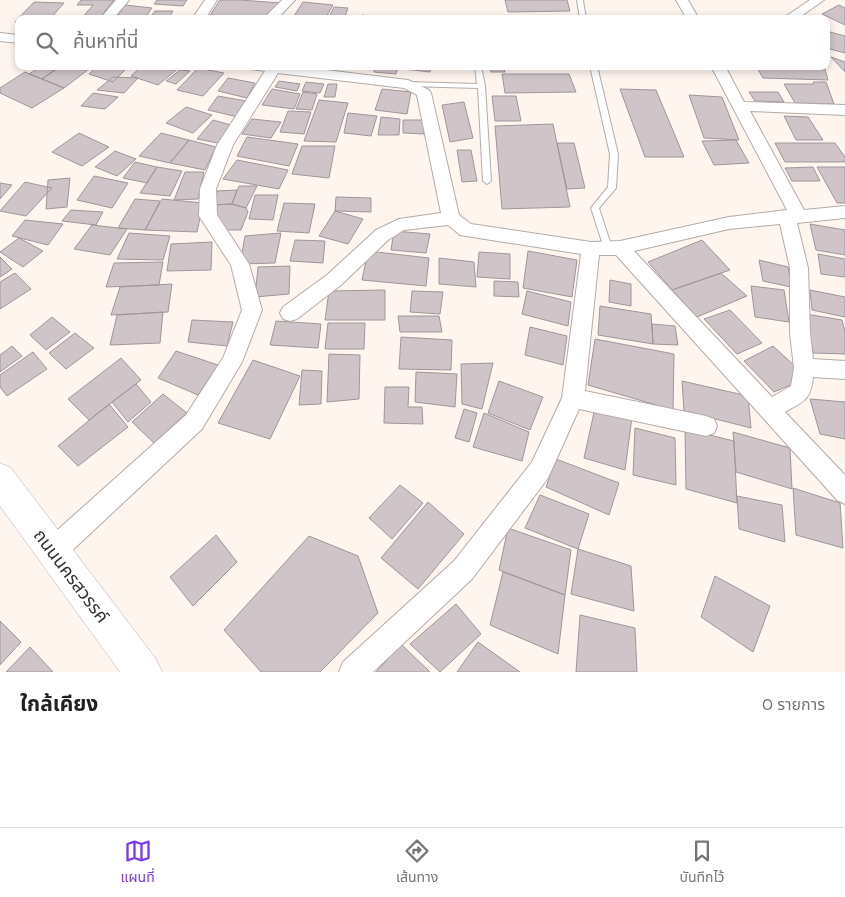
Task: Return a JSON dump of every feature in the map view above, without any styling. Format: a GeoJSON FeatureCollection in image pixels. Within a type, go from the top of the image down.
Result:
{"type":"FeatureCollection","features":[{"type":"Feature","properties":{"kind":"main road","name":"ถนนนครสวรรค์"},"geometry":{"type":"LineString","coordinates":[[0,479],[143,672]]}},
{"type":"Feature","properties":{"kind":"street"},"geometry":{"type":"LineString","coordinates":[[110,15],[123,0]]}},
{"type":"Feature","properties":{"kind":"street"},"geometry":{"type":"LineString","coordinates":[[201,15],[211,0]]}},
{"type":"Feature","properties":{"kind":"street"},"geometry":{"type":"LineString","coordinates":[[273,15],[289,0]]}},
{"type":"Feature","properties":{"kind":"street"},"geometry":{"type":"LineString","coordinates":[[682,0],[691,15]]}},
{"type":"Feature","properties":{"kind":"street"},"geometry":{"type":"LineString","coordinates":[[794,15],[818,0]]}},
{"type":"Feature","properties":{"kind":"street"},"geometry":{"type":"LineString","coordinates":[[0,37],[15,39]]}},
{"type":"Feature","properties":{"kind":"street"},"geometry":{"type":"LineString","coordinates":[[53,551],[194,422],[232,362],[252,310],[240,264],[208,216],[208,189],[225,144],[263,70]]}},
{"type":"Feature","properties":{"kind":"street"},"geometry":{"type":"LineString","coordinates":[[290,70],[408,84],[424,93],[450,218],[466,230],[606,248],[729,223],[793,215],[845,212]]}},
{"type":"Feature","properties":{"kind":"street"},"geometry":{"type":"LineString","coordinates":[[725,72],[793,215],[799,268],[800,333],[804,368],[801,391],[769,410]]}},
{"type":"Feature","properties":{"kind":"street"},"geometry":{"type":"LineString","coordinates":[[740,106],[845,110]]}},
{"type":"Feature","properties":{"kind":"street"},"geometry":{"type":"LineString","coordinates":[[290,313],[334,280],[382,235],[399,225],[450,218]]}},
{"type":"Feature","properties":{"kind":"street"},"geometry":{"type":"LineString","coordinates":[[353,672],[463,570],[540,470],[573,398],[606,248]]}},
{"type":"Feature","properties":{"kind":"street"},"geometry":{"type":"LineString","coordinates":[[606,248],[769,410],[845,492]]}},
{"type":"Feature","properties":{"kind":"street"},"geometry":{"type":"LineString","coordinates":[[804,368],[845,370]]}},
{"type":"Feature","properties":{"kind":"street"},"geometry":{"type":"LineString","coordinates":[[573,398],[706,426]]}},
{"type":"Feature","properties":{"kind":"lane"},"geometry":{"type":"LineString","coordinates":[[580,0],[582,15]]}},
{"type":"Feature","properties":{"kind":"lane"},"geometry":{"type":"LineString","coordinates":[[479,70],[487,181]]}},
{"type":"Feature","properties":{"kind":"lane"},"geometry":{"type":"LineString","coordinates":[[594,70],[614,154],[612,188],[595,208],[606,248]]}},
{"type":"Feature","properties":{"kind":"lane"},"geometry":{"type":"LineString","coordinates":[[408,84],[481,86]]}},
{"type":"Feature","properties":{"kind":"building"},"geometry":{"type":"Polygon","coordinates":[[[81,0],[114,0],[102,15],[84,15],[93,5],[77,5],[81,0]]]}},
{"type":"Feature","properties":{"kind":"building"},"geometry":{"type":"Polygon","coordinates":[[[157,0],[187,0],[183,6],[154,4],[157,0]]]}},
{"type":"Feature","properties":{"kind":"building"},"geometry":{"type":"Polygon","coordinates":[[[220,0],[280,3],[268,15],[210,15],[220,0]]]}},
{"type":"Feature","properties":{"kind":"building"},"geometry":{"type":"Polygon","coordinates":[[[505,0],[567,0],[570,11],[508,12],[505,0]]]}},
{"type":"Feature","properties":{"kind":"building"},"geometry":{"type":"Polygon","coordinates":[[[34,2],[64,3],[54,15],[22,15],[34,2]]]}},
{"type":"Feature","properties":{"kind":"building"},"geometry":{"type":"Polygon","coordinates":[[[303,2],[333,5],[327,15],[295,15],[303,2]]]}},
{"type":"Feature","properties":{"kind":"building"},"geometry":{"type":"Polygon","coordinates":[[[125,5],[152,8],[147,15],[118,15],[125,5]]]}},
{"type":"Feature","properties":{"kind":"building"},"geometry":{"type":"Polygon","coordinates":[[[839,5],[845,8],[845,25],[830,18],[830,15],[822,14],[839,5]]]}},
{"type":"Feature","properties":{"kind":"building"},"geometry":{"type":"Polygon","coordinates":[[[334,7],[348,8],[345,15],[330,15],[334,7]]]}},
{"type":"Feature","properties":{"kind":"building"},"geometry":{"type":"Polygon","coordinates":[[[155,11],[173,11],[170,15],[152,15],[155,11]]]}},
{"type":"Feature","properties":{"kind":"building"},"geometry":{"type":"Polygon","coordinates":[[[830,32],[845,36],[845,53],[830,49],[830,32]]]}},
{"type":"Feature","properties":{"kind":"building"},"geometry":{"type":"Polygon","coordinates":[[[831,57],[845,62],[845,72],[831,57]]]}},
{"type":"Feature","properties":{"kind":"building"},"geometry":{"type":"Polygon","coordinates":[[[36,70],[56,70],[42,79],[29,74],[36,70]]]}},
{"type":"Feature","properties":{"kind":"building"},"geometry":{"type":"Polygon","coordinates":[[[54,70],[88,70],[64,88],[42,79],[54,70]]]}},
{"type":"Feature","properties":{"kind":"building"},"geometry":{"type":"Polygon","coordinates":[[[93,70],[125,70],[113,82],[89,74],[93,70]]]}},
{"type":"Feature","properties":{"kind":"building"},"geometry":{"type":"Polygon","coordinates":[[[138,70],[176,70],[158,85],[131,76],[138,70]]]}},
{"type":"Feature","properties":{"kind":"building"},"geometry":{"type":"Polygon","coordinates":[[[180,70],[190,71],[176,84],[166,81],[180,70]]]}},
{"type":"Feature","properties":{"kind":"building"},"geometry":{"type":"Polygon","coordinates":[[[196,70],[224,73],[203,96],[177,90],[196,70]]]}},
{"type":"Feature","properties":{"kind":"building"},"geometry":{"type":"Polygon","coordinates":[[[374,70],[397,70],[396,74],[374,72],[374,70]]]}},
{"type":"Feature","properties":{"kind":"building"},"geometry":{"type":"Polygon","coordinates":[[[413,70],[431,70],[430,72],[413,70]]]}},
{"type":"Feature","properties":{"kind":"building"},"geometry":{"type":"Polygon","coordinates":[[[490,70],[504,70],[505,72],[491,72],[490,70]]]}},
{"type":"Feature","properties":{"kind":"building"},"geometry":{"type":"Polygon","coordinates":[[[758,70],[825,70],[828,80],[763,78],[758,70]]]}},
{"type":"Feature","properties":{"kind":"building"},"geometry":{"type":"Polygon","coordinates":[[[25,72],[64,88],[32,108],[0,93],[0,88],[25,72]]]}},
{"type":"Feature","properties":{"kind":"building"},"geometry":{"type":"Polygon","coordinates":[[[502,74],[569,74],[576,92],[505,93],[502,74]]]}},
{"type":"Feature","properties":{"kind":"building"},"geometry":{"type":"Polygon","coordinates":[[[113,77],[138,78],[124,93],[97,90],[113,77]]]}},
{"type":"Feature","properties":{"kind":"building"},"geometry":{"type":"Polygon","coordinates":[[[228,78],[255,83],[247,98],[218,91],[228,78]]]}},
{"type":"Feature","properties":{"kind":"building"},"geometry":{"type":"Polygon","coordinates":[[[279,81],[300,84],[297,91],[275,87],[279,81]]]}},
{"type":"Feature","properties":{"kind":"building"},"geometry":{"type":"Polygon","coordinates":[[[306,82],[324,84],[320,93],[302,91],[306,82]]]}},
{"type":"Feature","properties":{"kind":"building"},"geometry":{"type":"Polygon","coordinates":[[[813,82],[826,82],[834,104],[795,103],[784,84],[814,84],[813,82]]]}},
{"type":"Feature","properties":{"kind":"building"},"geometry":{"type":"Polygon","coordinates":[[[328,84],[337,84],[335,97],[324,97],[328,84]]]}},
{"type":"Feature","properties":{"kind":"building"},"geometry":{"type":"Polygon","coordinates":[[[272,89],[300,94],[294,109],[262,105],[272,89]]]}},
{"type":"Feature","properties":{"kind":"building"},"geometry":{"type":"Polygon","coordinates":[[[382,89],[411,92],[407,114],[375,110],[382,89]]]}},
{"type":"Feature","properties":{"kind":"building"},"geometry":{"type":"Polygon","coordinates":[[[620,89],[656,90],[684,157],[645,157],[620,89]]]}},
{"type":"Feature","properties":{"kind":"building"},"geometry":{"type":"Polygon","coordinates":[[[303,92],[317,94],[312,110],[296,109],[303,92]]]}},
{"type":"Feature","properties":{"kind":"building"},"geometry":{"type":"Polygon","coordinates":[[[749,92],[778,92],[784,102],[755,101],[749,92]]]}},
{"type":"Feature","properties":{"kind":"building"},"geometry":{"type":"Polygon","coordinates":[[[93,93],[118,97],[105,109],[81,106],[93,93]]]}},
{"type":"Feature","properties":{"kind":"building"},"geometry":{"type":"Polygon","coordinates":[[[689,95],[722,97],[739,140],[704,138],[689,95]]]}},
{"type":"Feature","properties":{"kind":"building"},"geometry":{"type":"Polygon","coordinates":[[[218,96],[246,101],[238,117],[208,110],[218,96]]]}},
{"type":"Feature","properties":{"kind":"building"},"geometry":{"type":"Polygon","coordinates":[[[492,96],[516,96],[521,121],[495,121],[492,96]]]}},
{"type":"Feature","properties":{"kind":"building"},"geometry":{"type":"Polygon","coordinates":[[[319,100],[348,103],[336,142],[304,141],[319,100]]]}},
{"type":"Feature","properties":{"kind":"building"},"geometry":{"type":"Polygon","coordinates":[[[464,102],[473,138],[450,142],[442,105],[464,102]]]}},
{"type":"Feature","properties":{"kind":"building"},"geometry":{"type":"Polygon","coordinates":[[[186,107],[212,115],[193,133],[166,123],[186,107]]]}},
{"type":"Feature","properties":{"kind":"building"},"geometry":{"type":"Polygon","coordinates":[[[288,111],[311,112],[304,134],[280,132],[288,111]]]}},
{"type":"Feature","properties":{"kind":"building"},"geometry":{"type":"Polygon","coordinates":[[[348,113],[377,116],[371,136],[344,133],[348,113]]]}},
{"type":"Feature","properties":{"kind":"building"},"geometry":{"type":"Polygon","coordinates":[[[784,116],[808,117],[823,140],[796,140],[784,116]]]}},
{"type":"Feature","properties":{"kind":"building"},"geometry":{"type":"Polygon","coordinates":[[[381,117],[400,119],[399,135],[378,135],[381,117]]]}},
{"type":"Feature","properties":{"kind":"building"},"geometry":{"type":"Polygon","coordinates":[[[252,119],[281,122],[271,138],[242,134],[252,119]]]}},
{"type":"Feature","properties":{"kind":"building"},"geometry":{"type":"Polygon","coordinates":[[[213,120],[231,125],[218,143],[197,139],[213,120]]]}},
{"type":"Feature","properties":{"kind":"building"},"geometry":{"type":"Polygon","coordinates":[[[403,120],[423,120],[424,134],[403,133],[403,120]]]}},
{"type":"Feature","properties":{"kind":"building"},"geometry":{"type":"Polygon","coordinates":[[[553,124],[570,207],[502,209],[495,126],[553,124]]]}},
{"type":"Feature","properties":{"kind":"building"},"geometry":{"type":"Polygon","coordinates":[[[79,133],[109,147],[82,166],[52,152],[79,133]]]}},
{"type":"Feature","properties":{"kind":"building"},"geometry":{"type":"Polygon","coordinates":[[[161,133],[189,140],[170,163],[139,156],[161,133]]]}},
{"type":"Feature","properties":{"kind":"building"},"geometry":{"type":"Polygon","coordinates":[[[247,137],[298,144],[289,166],[237,156],[247,137]]]}},
{"type":"Feature","properties":{"kind":"building"},"geometry":{"type":"Polygon","coordinates":[[[189,140],[216,147],[205,170],[170,163],[189,140]]]}},
{"type":"Feature","properties":{"kind":"building"},"geometry":{"type":"Polygon","coordinates":[[[736,140],[749,163],[714,165],[702,141],[736,140]]]}},
{"type":"Feature","properties":{"kind":"building"},"geometry":{"type":"Polygon","coordinates":[[[557,143],[574,143],[585,188],[567,189],[557,143]]]}},
{"type":"Feature","properties":{"kind":"building"},"geometry":{"type":"Polygon","coordinates":[[[775,143],[835,143],[845,157],[845,162],[785,162],[775,143]]]}},
{"type":"Feature","properties":{"kind":"building"},"geometry":{"type":"Polygon","coordinates":[[[302,146],[335,146],[329,178],[292,174],[302,146]]]}},
{"type":"Feature","properties":{"kind":"building"},"geometry":{"type":"Polygon","coordinates":[[[457,150],[471,150],[477,181],[462,182],[457,150]]]}},
{"type":"Feature","properties":{"kind":"building"},"geometry":{"type":"Polygon","coordinates":[[[115,151],[136,159],[117,176],[95,167],[115,151]]]}},
{"type":"Feature","properties":{"kind":"building"},"geometry":{"type":"Polygon","coordinates":[[[237,160],[288,170],[279,189],[223,179],[237,160]]]}},
{"type":"Feature","properties":{"kind":"building"},"geometry":{"type":"Polygon","coordinates":[[[135,162],[157,167],[147,183],[123,178],[135,162]]]}},
{"type":"Feature","properties":{"kind":"building"},"geometry":{"type":"Polygon","coordinates":[[[157,167],[182,171],[170,196],[140,193],[157,167]]]}},
{"type":"Feature","properties":{"kind":"building"},"geometry":{"type":"Polygon","coordinates":[[[813,167],[820,181],[792,181],[785,168],[813,167]]]}},
{"type":"Feature","properties":{"kind":"building"},"geometry":{"type":"Polygon","coordinates":[[[817,167],[845,167],[845,203],[837,203],[817,167]]]}},
{"type":"Feature","properties":{"kind":"building"},"geometry":{"type":"Polygon","coordinates":[[[185,172],[204,172],[198,199],[174,200],[185,172]]]}},
{"type":"Feature","properties":{"kind":"building"},"geometry":{"type":"Polygon","coordinates":[[[94,176],[128,183],[112,208],[77,200],[94,176]]]}},
{"type":"Feature","properties":{"kind":"building"},"geometry":{"type":"Polygon","coordinates":[[[70,178],[67,207],[46,209],[48,180],[70,178]]]}},
{"type":"Feature","properties":{"kind":"building"},"geometry":{"type":"Polygon","coordinates":[[[25,182],[52,188],[26,216],[0,211],[25,182]]]}},
{"type":"Feature","properties":{"kind":"building"},"geometry":{"type":"Polygon","coordinates":[[[0,183],[12,185],[0,199],[0,183]]]}},
{"type":"Feature","properties":{"kind":"building"},"geometry":{"type":"Polygon","coordinates":[[[239,186],[257,186],[246,208],[232,204],[239,186]]]}},
{"type":"Feature","properties":{"kind":"building"},"geometry":{"type":"Polygon","coordinates":[[[237,190],[232,204],[214,205],[217,191],[237,190]]]}},
{"type":"Feature","properties":{"kind":"building"},"geometry":{"type":"Polygon","coordinates":[[[255,195],[278,195],[273,220],[249,219],[255,195]]]}},
{"type":"Feature","properties":{"kind":"building"},"geometry":{"type":"Polygon","coordinates":[[[336,197],[371,198],[371,212],[335,211],[336,197]]]}},
{"type":"Feature","properties":{"kind":"building"},"geometry":{"type":"Polygon","coordinates":[[[135,199],[160,201],[145,230],[118,228],[135,199]]]}},
{"type":"Feature","properties":{"kind":"building"},"geometry":{"type":"Polygon","coordinates":[[[162,199],[203,203],[197,232],[145,230],[162,199]]]}},
{"type":"Feature","properties":{"kind":"building"},"geometry":{"type":"Polygon","coordinates":[[[284,203],[315,204],[309,233],[277,231],[284,203]]]}},
{"type":"Feature","properties":{"kind":"building"},"geometry":{"type":"Polygon","coordinates":[[[232,204],[246,208],[248,212],[241,230],[224,230],[211,208],[214,205],[232,204]]]}},
{"type":"Feature","properties":{"kind":"building"},"geometry":{"type":"Polygon","coordinates":[[[71,210],[103,212],[96,225],[62,221],[71,210]]]}},
{"type":"Feature","properties":{"kind":"building"},"geometry":{"type":"Polygon","coordinates":[[[335,211],[363,219],[348,244],[319,236],[335,211]]]}},
{"type":"Feature","properties":{"kind":"building"},"geometry":{"type":"Polygon","coordinates":[[[25,220],[63,224],[48,245],[12,236],[25,220]]]}},
{"type":"Feature","properties":{"kind":"building"},"geometry":{"type":"Polygon","coordinates":[[[810,224],[845,230],[845,255],[816,250],[810,224]]]}},
{"type":"Feature","properties":{"kind":"building"},"geometry":{"type":"Polygon","coordinates":[[[92,225],[127,229],[110,255],[74,249],[92,225]]]}},
{"type":"Feature","properties":{"kind":"building"},"geometry":{"type":"Polygon","coordinates":[[[394,231],[430,234],[426,253],[391,250],[394,231]]]}},
{"type":"Feature","properties":{"kind":"building"},"geometry":{"type":"Polygon","coordinates":[[[129,233],[170,236],[163,260],[117,259],[129,233]]]}},
{"type":"Feature","properties":{"kind":"building"},"geometry":{"type":"Polygon","coordinates":[[[281,233],[275,263],[240,264],[245,236],[281,233]]]}},
{"type":"Feature","properties":{"kind":"building"},"geometry":{"type":"Polygon","coordinates":[[[19,238],[43,251],[23,267],[0,252],[19,238]]]}},
{"type":"Feature","properties":{"kind":"building"},"geometry":{"type":"Polygon","coordinates":[[[295,240],[325,241],[323,263],[290,261],[295,240]]]}},
{"type":"Feature","properties":{"kind":"building"},"geometry":{"type":"Polygon","coordinates":[[[702,240],[730,270],[672,290],[648,262],[702,240]]]}},
{"type":"Feature","properties":{"kind":"building"},"geometry":{"type":"Polygon","coordinates":[[[212,242],[211,270],[167,271],[171,244],[212,242]]]}},
{"type":"Feature","properties":{"kind":"building"},"geometry":{"type":"Polygon","coordinates":[[[368,251],[429,258],[426,286],[362,280],[368,251]]]}},
{"type":"Feature","properties":{"kind":"building"},"geometry":{"type":"Polygon","coordinates":[[[528,251],[577,260],[572,297],[523,288],[528,251]]]}},
{"type":"Feature","properties":{"kind":"building"},"geometry":{"type":"Polygon","coordinates":[[[479,252],[510,254],[510,279],[477,277],[479,252]]]}},
{"type":"Feature","properties":{"kind":"building"},"geometry":{"type":"Polygon","coordinates":[[[818,254],[845,259],[845,277],[821,274],[818,254]]]}},
{"type":"Feature","properties":{"kind":"building"},"geometry":{"type":"Polygon","coordinates":[[[0,257],[12,269],[0,277],[0,257]]]}},
{"type":"Feature","properties":{"kind":"building"},"geometry":{"type":"Polygon","coordinates":[[[439,258],[474,262],[476,287],[439,284],[439,258]]]}},
{"type":"Feature","properties":{"kind":"building"},"geometry":{"type":"Polygon","coordinates":[[[759,260],[788,267],[791,287],[763,281],[759,260]]]}},
{"type":"Feature","properties":{"kind":"building"},"geometry":{"type":"Polygon","coordinates":[[[163,262],[159,285],[106,287],[114,263],[163,262]]]}},
{"type":"Feature","properties":{"kind":"building"},"geometry":{"type":"Polygon","coordinates":[[[290,266],[289,294],[255,297],[258,267],[290,266]]]}},
{"type":"Feature","properties":{"kind":"building"},"geometry":{"type":"Polygon","coordinates":[[[15,273],[31,289],[0,309],[0,282],[15,273]]]}},
{"type":"Feature","properties":{"kind":"building"},"geometry":{"type":"Polygon","coordinates":[[[721,273],[747,296],[697,317],[672,290],[721,273]]]}},
{"type":"Feature","properties":{"kind":"building"},"geometry":{"type":"Polygon","coordinates":[[[610,280],[631,284],[631,306],[609,302],[610,280]]]}},
{"type":"Feature","properties":{"kind":"building"},"geometry":{"type":"Polygon","coordinates":[[[494,281],[518,282],[519,297],[494,296],[494,281]]]}},
{"type":"Feature","properties":{"kind":"building"},"geometry":{"type":"Polygon","coordinates":[[[172,284],[168,312],[111,315],[120,287],[172,284]]]}},
{"type":"Feature","properties":{"kind":"building"},"geometry":{"type":"Polygon","coordinates":[[[751,286],[784,290],[789,322],[755,317],[751,286]]]}},
{"type":"Feature","properties":{"kind":"building"},"geometry":{"type":"Polygon","coordinates":[[[385,290],[385,320],[325,320],[329,291],[385,290]]]}},
{"type":"Feature","properties":{"kind":"building"},"geometry":{"type":"Polygon","coordinates":[[[810,290],[845,297],[845,317],[812,310],[810,290]]]}},
{"type":"Feature","properties":{"kind":"building"},"geometry":{"type":"Polygon","coordinates":[[[412,291],[443,292],[440,314],[410,312],[412,291]]]}},
{"type":"Feature","properties":{"kind":"building"},"geometry":{"type":"Polygon","coordinates":[[[527,291],[571,302],[568,326],[522,314],[527,291]]]}},
{"type":"Feature","properties":{"kind":"building"},"geometry":{"type":"Polygon","coordinates":[[[600,306],[651,314],[653,344],[598,335],[600,306]]]}},
{"type":"Feature","properties":{"kind":"building"},"geometry":{"type":"Polygon","coordinates":[[[730,310],[762,343],[737,354],[704,319],[730,310]]]}},
{"type":"Feature","properties":{"kind":"building"},"geometry":{"type":"Polygon","coordinates":[[[163,312],[160,343],[110,345],[117,315],[163,312]]]}},
{"type":"Feature","properties":{"kind":"building"},"geometry":{"type":"Polygon","coordinates":[[[806,314],[842,320],[845,331],[845,354],[813,353],[806,314]]]}},
{"type":"Feature","properties":{"kind":"building"},"geometry":{"type":"Polygon","coordinates":[[[398,316],[439,316],[442,332],[400,332],[398,316]]]}},
{"type":"Feature","properties":{"kind":"building"},"geometry":{"type":"Polygon","coordinates":[[[52,317],[70,332],[46,350],[30,335],[52,317]]]}},
{"type":"Feature","properties":{"kind":"building"},"geometry":{"type":"Polygon","coordinates":[[[192,320],[233,322],[227,346],[188,342],[192,320]]]}},
{"type":"Feature","properties":{"kind":"building"},"geometry":{"type":"Polygon","coordinates":[[[276,321],[321,324],[318,348],[270,345],[276,321]]]}},
{"type":"Feature","properties":{"kind":"building"},"geometry":{"type":"Polygon","coordinates":[[[328,323],[365,323],[364,349],[325,349],[328,323]]]}},
{"type":"Feature","properties":{"kind":"building"},"geometry":{"type":"Polygon","coordinates":[[[652,324],[675,326],[678,345],[653,344],[652,324]]]}},
{"type":"Feature","properties":{"kind":"building"},"geometry":{"type":"Polygon","coordinates":[[[530,327],[567,336],[563,365],[525,355],[530,327]]]}},
{"type":"Feature","properties":{"kind":"building"},"geometry":{"type":"Polygon","coordinates":[[[75,333],[94,348],[66,369],[49,353],[75,333]]]}},
{"type":"Feature","properties":{"kind":"building"},"geometry":{"type":"Polygon","coordinates":[[[401,337],[452,340],[451,370],[399,369],[401,337]]]}},
{"type":"Feature","properties":{"kind":"building"},"geometry":{"type":"Polygon","coordinates":[[[595,339],[674,354],[673,410],[588,385],[595,339]]]}},
{"type":"Feature","properties":{"kind":"building"},"geometry":{"type":"Polygon","coordinates":[[[12,346],[22,356],[0,372],[0,355],[12,346]]]}},
{"type":"Feature","properties":{"kind":"building"},"geometry":{"type":"Polygon","coordinates":[[[773,346],[797,368],[795,383],[774,392],[744,361],[773,346]]]}},
{"type":"Feature","properties":{"kind":"building"},"geometry":{"type":"Polygon","coordinates":[[[176,351],[218,365],[198,395],[158,378],[176,351]]]}},
{"type":"Feature","properties":{"kind":"building"},"geometry":{"type":"Polygon","coordinates":[[[33,352],[47,369],[7,396],[0,387],[0,375],[33,352]]]}},
{"type":"Feature","properties":{"kind":"building"},"geometry":{"type":"Polygon","coordinates":[[[329,354],[360,355],[359,399],[327,402],[329,354]]]}},
{"type":"Feature","properties":{"kind":"building"},"geometry":{"type":"Polygon","coordinates":[[[121,358],[141,380],[89,420],[68,399],[121,358]]]}},
{"type":"Feature","properties":{"kind":"building"},"geometry":{"type":"Polygon","coordinates":[[[253,360],[300,376],[270,439],[218,423],[253,360]]]}},
{"type":"Feature","properties":{"kind":"building"},"geometry":{"type":"Polygon","coordinates":[[[493,363],[482,409],[462,404],[461,364],[493,363]]]}},
{"type":"Feature","properties":{"kind":"building"},"geometry":{"type":"Polygon","coordinates":[[[302,370],[322,371],[321,404],[299,405],[302,370]]]}},
{"type":"Feature","properties":{"kind":"building"},"geometry":{"type":"Polygon","coordinates":[[[416,372],[457,374],[455,407],[415,402],[416,372]]]}},
{"type":"Feature","properties":{"kind":"building"},"geometry":{"type":"Polygon","coordinates":[[[499,381],[543,397],[530,430],[488,413],[499,381]]]}},
{"type":"Feature","properties":{"kind":"building"},"geometry":{"type":"Polygon","coordinates":[[[682,381],[748,396],[751,428],[684,411],[682,381]]]}},
{"type":"Feature","properties":{"kind":"building"},"geometry":{"type":"Polygon","coordinates":[[[136,384],[151,402],[128,422],[112,402],[136,384]]]}},
{"type":"Feature","properties":{"kind":"building"},"geometry":{"type":"Polygon","coordinates":[[[385,387],[409,387],[408,407],[422,407],[423,424],[384,423],[385,387]]]}},
{"type":"Feature","properties":{"kind":"building"},"geometry":{"type":"Polygon","coordinates":[[[163,394],[187,413],[154,443],[132,422],[163,394]]]}},
{"type":"Feature","properties":{"kind":"building"},"geometry":{"type":"Polygon","coordinates":[[[810,399],[845,402],[845,439],[820,434],[810,399]]]}},
{"type":"Feature","properties":{"kind":"building"},"geometry":{"type":"Polygon","coordinates":[[[109,404],[128,427],[78,466],[58,446],[109,404]]]}},
{"type":"Feature","properties":{"kind":"building"},"geometry":{"type":"Polygon","coordinates":[[[595,408],[632,417],[625,470],[584,458],[595,408]]]}},
{"type":"Feature","properties":{"kind":"building"},"geometry":{"type":"Polygon","coordinates":[[[464,409],[477,413],[469,442],[455,438],[464,409]]]}},
{"type":"Feature","properties":{"kind":"building"},"geometry":{"type":"Polygon","coordinates":[[[484,413],[529,432],[522,461],[473,447],[484,413]]]}},
{"type":"Feature","properties":{"kind":"building"},"geometry":{"type":"Polygon","coordinates":[[[635,428],[675,438],[676,485],[633,475],[635,428]]]}},
{"type":"Feature","properties":{"kind":"building"},"geometry":{"type":"Polygon","coordinates":[[[685,429],[734,441],[737,503],[686,489],[685,429]]]}},
{"type":"Feature","properties":{"kind":"building"},"geometry":{"type":"Polygon","coordinates":[[[733,432],[790,448],[792,489],[736,472],[733,432]]]}},
{"type":"Feature","properties":{"kind":"building"},"geometry":{"type":"Polygon","coordinates":[[[556,459],[619,483],[609,515],[546,487],[556,459]]]}},
{"type":"Feature","properties":{"kind":"building"},"geometry":{"type":"Polygon","coordinates":[[[400,485],[423,503],[392,539],[369,518],[400,485]]]}},
{"type":"Feature","properties":{"kind":"building"},"geometry":{"type":"Polygon","coordinates":[[[793,488],[840,503],[843,548],[796,535],[793,488]]]}},
{"type":"Feature","properties":{"kind":"building"},"geometry":{"type":"Polygon","coordinates":[[[540,495],[589,514],[578,549],[525,528],[540,495]]]}},
{"type":"Feature","properties":{"kind":"building"},"geometry":{"type":"Polygon","coordinates":[[[737,496],[782,505],[785,542],[739,529],[737,496]]]}},
{"type":"Feature","properties":{"kind":"building"},"geometry":{"type":"Polygon","coordinates":[[[428,502],[464,534],[418,589],[381,558],[428,502]]]}},
{"type":"Feature","properties":{"kind":"building"},"geometry":{"type":"Polygon","coordinates":[[[508,528],[571,550],[565,595],[499,570],[508,528]]]}},
{"type":"Feature","properties":{"kind":"building"},"geometry":{"type":"Polygon","coordinates":[[[216,535],[237,562],[193,606],[170,577],[216,535]]]}},
{"type":"Feature","properties":{"kind":"building"},"geometry":{"type":"Polygon","coordinates":[[[309,536],[358,556],[378,613],[320,672],[261,672],[224,630],[309,536]]]}},
{"type":"Feature","properties":{"kind":"building"},"geometry":{"type":"Polygon","coordinates":[[[578,549],[631,566],[634,611],[571,594],[578,549]]]}},
{"type":"Feature","properties":{"kind":"building"},"geometry":{"type":"Polygon","coordinates":[[[503,572],[565,595],[558,654],[490,625],[503,572]]]}},
{"type":"Feature","properties":{"kind":"building"},"geometry":{"type":"Polygon","coordinates":[[[715,576],[770,606],[753,652],[701,617],[715,576]]]}},
{"type":"Feature","properties":{"kind":"building"},"geometry":{"type":"Polygon","coordinates":[[[456,604],[481,634],[440,672],[410,644],[456,604]]]}},
{"type":"Feature","properties":{"kind":"building"},"geometry":{"type":"Polygon","coordinates":[[[580,615],[635,628],[637,672],[576,672],[580,615]]]}},
{"type":"Feature","properties":{"kind":"building"},"geometry":{"type":"Polygon","coordinates":[[[0,621],[21,642],[0,665],[0,621]]]}},
{"type":"Feature","properties":{"kind":"building"},"geometry":{"type":"Polygon","coordinates":[[[478,642],[520,672],[457,672],[478,642]]]}},
{"type":"Feature","properties":{"kind":"building"},"geometry":{"type":"Polygon","coordinates":[[[401,644],[430,672],[376,672],[401,644]]]}},
{"type":"Feature","properties":{"kind":"building"},"geometry":{"type":"Polygon","coordinates":[[[30,647],[53,672],[6,672],[30,647]]]}}]}
